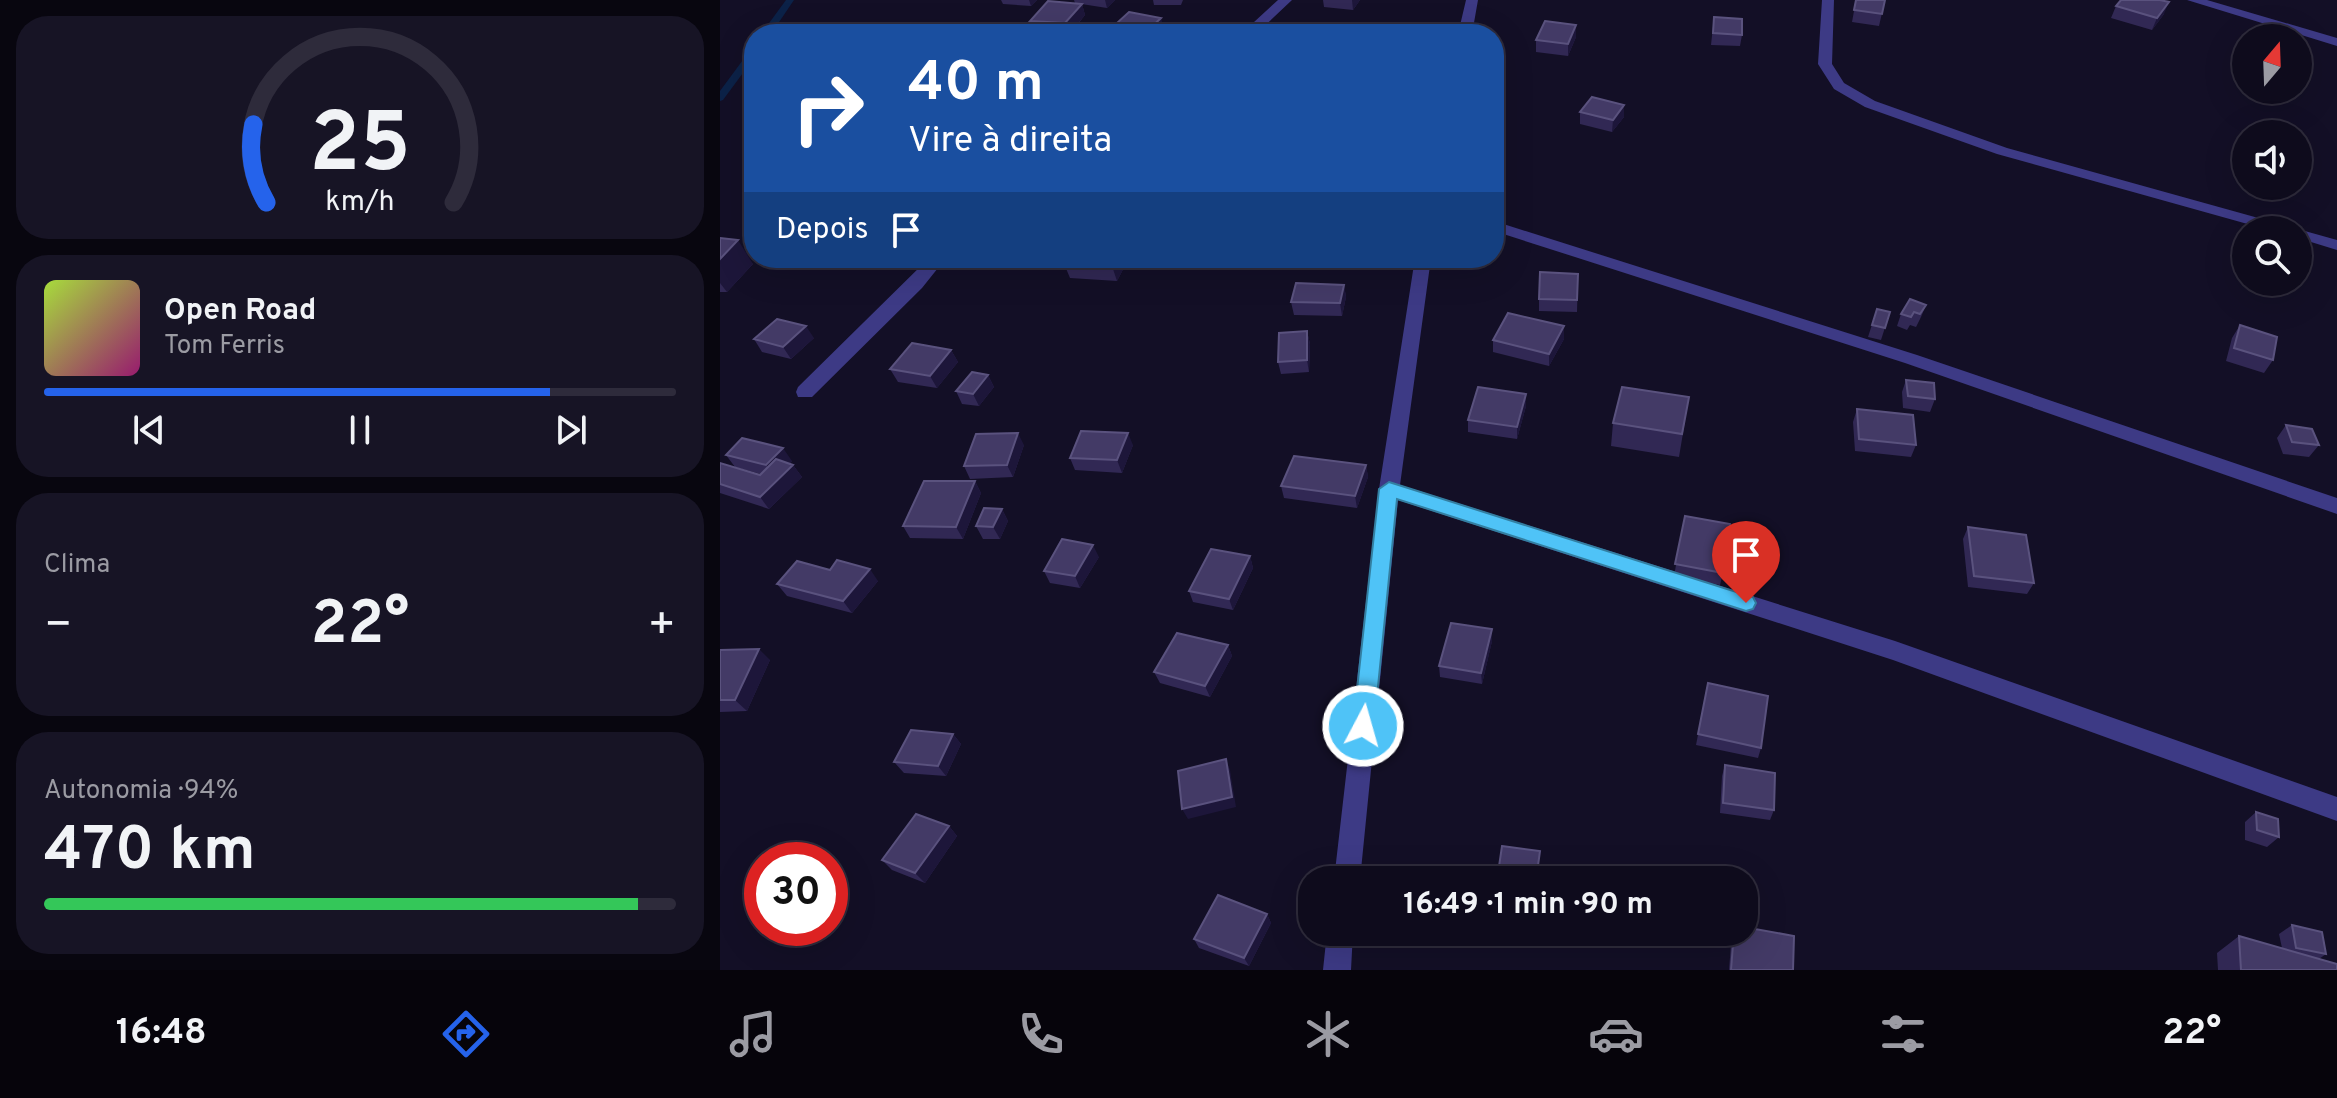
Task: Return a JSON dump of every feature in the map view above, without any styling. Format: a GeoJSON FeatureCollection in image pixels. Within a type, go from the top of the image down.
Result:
{"type":"FeatureCollection","features":[{"type":"Feature","properties":{"kind":"street"},"geometry":{"type":"LineString","coordinates":[[1259,24],[1286,0]]}},
{"type":"Feature","properties":{"kind":"street"},"geometry":{"type":"LineString","coordinates":[[1467,24],[1472,0]]}},
{"type":"Feature","properties":{"kind":"street"},"geometry":{"type":"LineString","coordinates":[[1828,0],[1825,64],[1839,86],[1870,104],[2002,151],[2236,216]]}},
{"type":"Feature","properties":{"kind":"street"},"geometry":{"type":"LineString","coordinates":[[2193,0],[2337,42]]}},
{"type":"Feature","properties":{"kind":"street"},"geometry":{"type":"LineString","coordinates":[[1504,229],[1911,359],[2337,506]]}},
{"type":"Feature","properties":{"kind":"street"},"geometry":{"type":"LineString","coordinates":[[2312,237],[2337,245]]}},
{"type":"Feature","properties":{"kind":"street"},"geometry":{"type":"LineString","coordinates":[[805,392],[930,268]]}},
{"type":"Feature","properties":{"kind":"street"},"geometry":{"type":"LineString","coordinates":[[1349,866],[1389,489],[1422,268]]}},
{"type":"Feature","properties":{"kind":"street"},"geometry":{"type":"LineString","coordinates":[[1389,489],[1895,651],[2337,809]]}},
{"type":"Feature","properties":{"kind":"street"},"geometry":{"type":"LineString","coordinates":[[1337,970],[1339,946]]}},
{"type":"Feature","properties":{"kind":"building"},"geometry":{"type":"Polygon","coordinates":[[[1856,0],[1885,0],[1882,14],[1854,10],[1856,0]]]}},
{"type":"Feature","properties":{"kind":"building"},"geometry":{"type":"Polygon","coordinates":[[[2121,0],[2169,2],[2157,18],[2116,6],[2121,0]]]}},
{"type":"Feature","properties":{"kind":"building"},"geometry":{"type":"Polygon","coordinates":[[[1048,1],[1082,4],[1065,23],[1030,21],[1048,1]]]}},
{"type":"Feature","properties":{"kind":"building"},"geometry":{"type":"Polygon","coordinates":[[[1129,12],[1161,18],[1155,24],[1116,24],[1129,12]]]}},
{"type":"Feature","properties":{"kind":"building"},"geometry":{"type":"Polygon","coordinates":[[[1714,17],[1742,19],[1742,35],[1713,33],[1714,17]]]}},
{"type":"Feature","properties":{"kind":"building"},"geometry":{"type":"Polygon","coordinates":[[[1545,21],[1576,25],[1568,44],[1536,40],[1545,21]]]}},
{"type":"Feature","properties":{"kind":"building"},"geometry":{"type":"Polygon","coordinates":[[[1592,97],[1624,105],[1613,120],[1580,112],[1592,97]]]}},
{"type":"Feature","properties":{"kind":"building"},"geometry":{"type":"Polygon","coordinates":[[[720,238],[738,240],[720,259],[720,238]]]}},
{"type":"Feature","properties":{"kind":"building"},"geometry":{"type":"Polygon","coordinates":[[[1540,272],[1578,274],[1577,300],[1539,299],[1540,272]]]}},
{"type":"Feature","properties":{"kind":"building"},"geometry":{"type":"Polygon","coordinates":[[[1296,283],[1344,285],[1340,303],[1291,302],[1296,283]]]}},
{"type":"Feature","properties":{"kind":"building"},"geometry":{"type":"Polygon","coordinates":[[[1910,299],[1926,305],[1920,314],[1914,312],[1911,317],[1901,314],[1910,299]]]}},
{"type":"Feature","properties":{"kind":"building"},"geometry":{"type":"Polygon","coordinates":[[[1877,309],[1890,312],[1885,328],[1872,325],[1877,309]]]}},
{"type":"Feature","properties":{"kind":"building"},"geometry":{"type":"Polygon","coordinates":[[[1508,313],[1564,326],[1549,354],[1493,340],[1508,313]]]}},
{"type":"Feature","properties":{"kind":"building"},"geometry":{"type":"Polygon","coordinates":[[[777,319],[806,326],[783,347],[754,339],[777,319]]]}},
{"type":"Feature","properties":{"kind":"building"},"geometry":{"type":"Polygon","coordinates":[[[2240,325],[2277,337],[2273,360],[2234,348],[2240,325]]]}},
{"type":"Feature","properties":{"kind":"building"},"geometry":{"type":"Polygon","coordinates":[[[1307,331],[1307,360],[1278,362],[1279,333],[1307,331]]]}},
{"type":"Feature","properties":{"kind":"building"},"geometry":{"type":"Polygon","coordinates":[[[912,343],[951,350],[930,376],[890,369],[912,343]]]}},
{"type":"Feature","properties":{"kind":"building"},"geometry":{"type":"Polygon","coordinates":[[[972,372],[988,375],[973,394],[956,391],[972,372]]]}},
{"type":"Feature","properties":{"kind":"building"},"geometry":{"type":"Polygon","coordinates":[[[1906,380],[1934,383],[1935,399],[1908,396],[1906,380]]]}},
{"type":"Feature","properties":{"kind":"building"},"geometry":{"type":"Polygon","coordinates":[[[1478,387],[1526,394],[1517,427],[1468,420],[1478,387]]]}},
{"type":"Feature","properties":{"kind":"building"},"geometry":{"type":"Polygon","coordinates":[[[1622,387],[1689,397],[1682,434],[1613,423],[1622,387]]]}},
{"type":"Feature","properties":{"kind":"building"},"geometry":{"type":"Polygon","coordinates":[[[1857,409],[1913,415],[1916,445],[1859,439],[1857,409]]]}},
{"type":"Feature","properties":{"kind":"building"},"geometry":{"type":"Polygon","coordinates":[[[2286,425],[2312,429],[2319,445],[2292,442],[2286,425]]]}},
{"type":"Feature","properties":{"kind":"building"},"geometry":{"type":"Polygon","coordinates":[[[1081,431],[1128,433],[1117,460],[1070,458],[1081,431]]]}},
{"type":"Feature","properties":{"kind":"building"},"geometry":{"type":"Polygon","coordinates":[[[1018,433],[1007,465],[964,466],[976,434],[1018,433]]]}},
{"type":"Feature","properties":{"kind":"building"},"geometry":{"type":"Polygon","coordinates":[[[742,438],[783,448],[766,465],[726,455],[742,438]]]}},
{"type":"Feature","properties":{"kind":"building"},"geometry":{"type":"Polygon","coordinates":[[[1294,456],[1366,465],[1355,496],[1281,486],[1294,456]]]}},
{"type":"Feature","properties":{"kind":"building"},"geometry":{"type":"Polygon","coordinates":[[[776,459],[793,465],[760,497],[720,484],[720,463],[760,475],[776,459]]]}},
{"type":"Feature","properties":{"kind":"building"},"geometry":{"type":"Polygon","coordinates":[[[924,481],[975,481],[956,527],[903,526],[924,481]]]}},
{"type":"Feature","properties":{"kind":"building"},"geometry":{"type":"Polygon","coordinates":[[[984,508],[1002,509],[993,527],[976,526],[984,508]]]}},
{"type":"Feature","properties":{"kind":"building"},"geometry":{"type":"Polygon","coordinates":[[[1685,516],[1730,524],[1723,573],[1675,564],[1685,516]]]}},
{"type":"Feature","properties":{"kind":"building"},"geometry":{"type":"Polygon","coordinates":[[[1968,527],[2026,535],[2034,583],[1974,576],[1968,527]]]}},
{"type":"Feature","properties":{"kind":"building"},"geometry":{"type":"Polygon","coordinates":[[[1062,539],[1093,545],[1075,576],[1044,571],[1062,539]]]}},
{"type":"Feature","properties":{"kind":"building"},"geometry":{"type":"Polygon","coordinates":[[[1211,549],[1250,556],[1229,599],[1189,591],[1211,549]]]}},
{"type":"Feature","properties":{"kind":"building"},"geometry":{"type":"Polygon","coordinates":[[[837,560],[870,569],[843,601],[777,584],[797,561],[830,570],[837,560]]]}},
{"type":"Feature","properties":{"kind":"building"},"geometry":{"type":"Polygon","coordinates":[[[1451,623],[1492,629],[1481,673],[1439,666],[1451,623]]]}},
{"type":"Feature","properties":{"kind":"building"},"geometry":{"type":"Polygon","coordinates":[[[1177,633],[1228,645],[1205,686],[1154,672],[1177,633]]]}},
{"type":"Feature","properties":{"kind":"building"},"geometry":{"type":"Polygon","coordinates":[[[759,649],[735,700],[720,700],[720,650],[759,649]]]}},
{"type":"Feature","properties":{"kind":"building"},"geometry":{"type":"Polygon","coordinates":[[[1708,683],[1768,696],[1761,748],[1698,734],[1708,683]]]}},
{"type":"Feature","properties":{"kind":"building"},"geometry":{"type":"Polygon","coordinates":[[[911,730],[953,734],[938,766],[894,762],[911,730]]]}},
{"type":"Feature","properties":{"kind":"building"},"geometry":{"type":"Polygon","coordinates":[[[1226,759],[1232,797],[1182,809],[1178,771],[1226,759]]]}},
{"type":"Feature","properties":{"kind":"building"},"geometry":{"type":"Polygon","coordinates":[[[1725,765],[1775,773],[1774,810],[1723,803],[1725,765]]]}},
{"type":"Feature","properties":{"kind":"building"},"geometry":{"type":"Polygon","coordinates":[[[2256,812],[2278,819],[2279,837],[2257,830],[2256,812]]]}},
{"type":"Feature","properties":{"kind":"building"},"geometry":{"type":"Polygon","coordinates":[[[916,814],[949,826],[915,873],[882,860],[916,814]]]}},
{"type":"Feature","properties":{"kind":"building"},"geometry":{"type":"Polygon","coordinates":[[[1502,846],[1540,851],[1538,866],[1499,866],[1502,846]]]}},
{"type":"Feature","properties":{"kind":"building"},"geometry":{"type":"Polygon","coordinates":[[[1218,895],[1267,914],[1244,958],[1194,939],[1218,895]]]}},
{"type":"Feature","properties":{"kind":"building"},"geometry":{"type":"Polygon","coordinates":[[[2292,925],[2322,932],[2326,954],[2296,948],[2292,925]]]}},
{"type":"Feature","properties":{"kind":"building"},"geometry":{"type":"Polygon","coordinates":[[[1758,930],[1794,936],[1793,970],[1731,970],[1733,946],[1758,946],[1758,930]]]}},
{"type":"Feature","properties":{"kind":"building"},"geometry":{"type":"Polygon","coordinates":[[[2239,936],[2337,964],[2337,970],[2241,970],[2239,936]]]}},
{"type":"Feature","properties":{"kind":"waterway"},"geometry":{"type":"LineString","coordinates":[[773,24],[790,0]]}},
{"type":"Feature","properties":{"kind":"waterway"},"geometry":{"type":"LineString","coordinates":[[720,98],[744,65]]}},
{"type":"Feature","properties":{"kind":"route"},"geometry":{"type":"LineString","coordinates":[[1363,726],[1389,489],[1746,603]]}}]}
